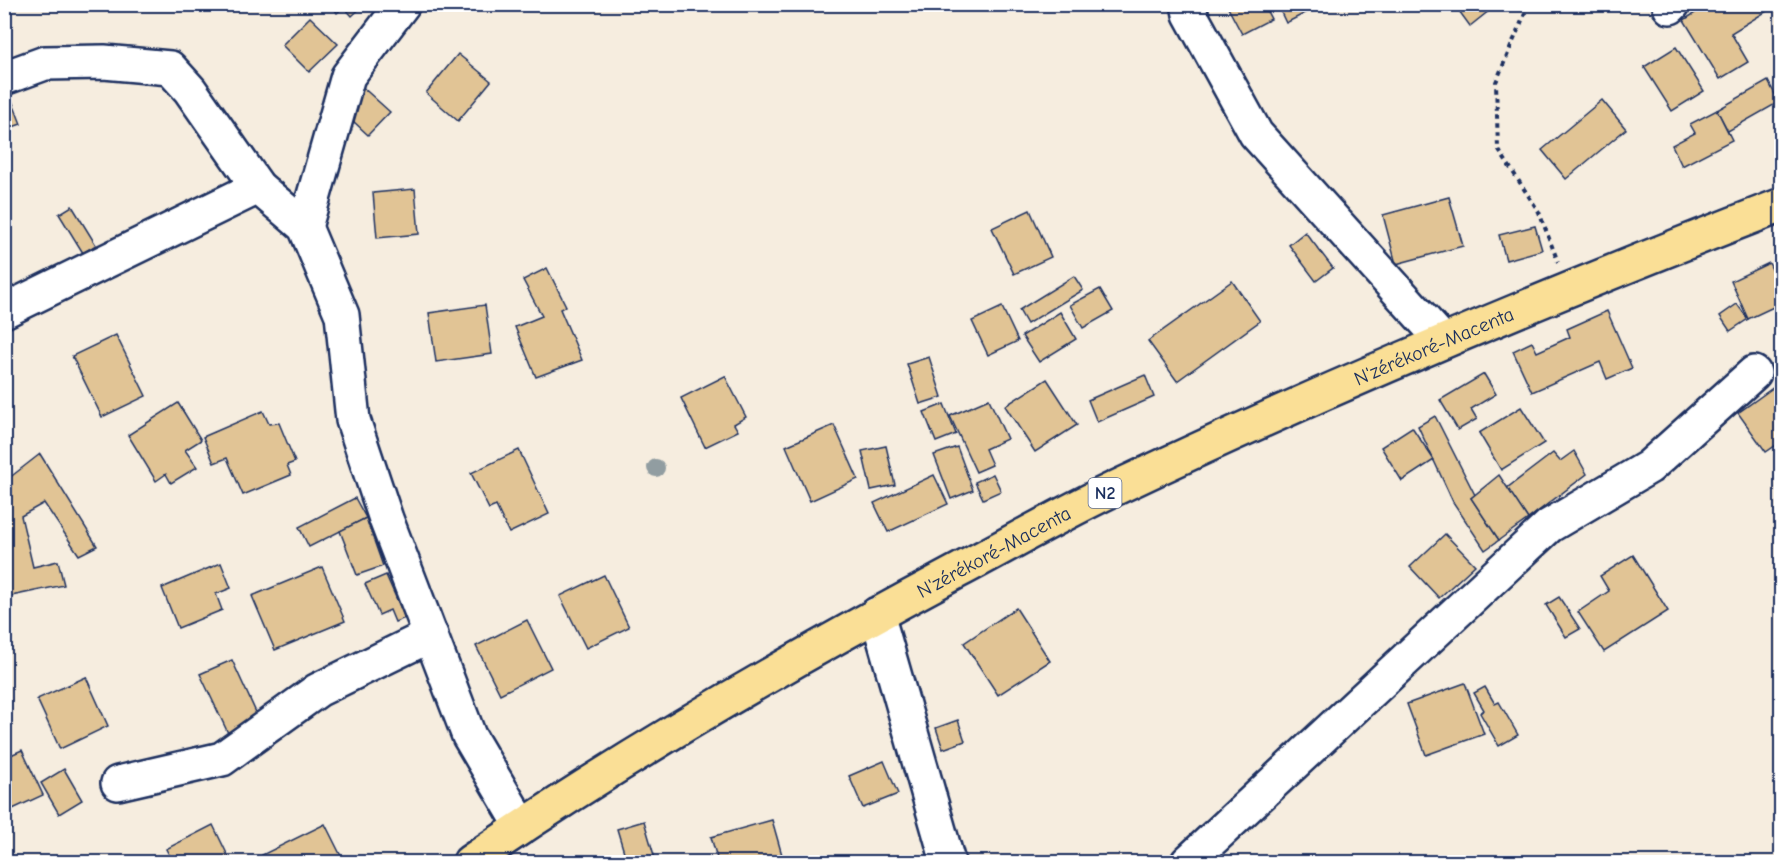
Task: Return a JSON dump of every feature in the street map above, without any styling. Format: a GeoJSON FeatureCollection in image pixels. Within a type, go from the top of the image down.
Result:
{"type":"FeatureCollection","features":[{"type":"Feature","properties":{"kind":"highway","name":"N'zérékoré-Macenta"},"geometry":{"type":"LineString","coordinates":[[470,862],[600,776],[877,614],[1119,486],[1567,288],[1782,205]]}},
{"type":"Feature","properties":{"kind":"street"},"geometry":{"type":"LineString","coordinates":[[305,226],[348,76],[402,4]]}},
{"type":"Feature","properties":{"kind":"street"},"geometry":{"type":"LineString","coordinates":[[1188,4],[1190,14],[1256,134],[1443,341]]}},
{"type":"Feature","properties":{"kind":"street"},"geometry":{"type":"LineString","coordinates":[[4,78],[45,63],[104,62],[170,68],[190,90],[258,187],[305,226],[342,315],[353,420],[386,519],[469,736],[522,826]]}},
{"type":"Feature","properties":{"kind":"street"},"geometry":{"type":"LineString","coordinates":[[4,311],[258,187]]}},
{"type":"Feature","properties":{"kind":"street"},"geometry":{"type":"LineString","coordinates":[[1188,862],[1549,526],[1649,467],[1754,373]]}},
{"type":"Feature","properties":{"kind":"street"},"geometry":{"type":"LineString","coordinates":[[877,614],[948,862]]}},
{"type":"Feature","properties":{"kind":"street"},"geometry":{"type":"LineString","coordinates":[[118,783],[222,759],[318,690],[432,635]]}},
{"type":"Feature","properties":{"kind":"path"},"geometry":{"type":"LineString","coordinates":[[1529,4],[1496,82],[1498,149],[1539,212],[1567,288]]}},
{"type":"Feature","properties":{"kind":"building"},"geometry":{"type":"Polygon","coordinates":[[[331,4],[365,4],[352,16],[344,7],[337,13],[331,4]]]}},
{"type":"Feature","properties":{"kind":"building"},"geometry":{"type":"Polygon","coordinates":[[[1226,4],[1263,4],[1271,19],[1242,34],[1226,4]]]}},
{"type":"Feature","properties":{"kind":"building"},"geometry":{"type":"Polygon","coordinates":[[[1277,4],[1323,4],[1286,23],[1277,4]]]}},
{"type":"Feature","properties":{"kind":"building"},"geometry":{"type":"Polygon","coordinates":[[[1454,4],[1494,4],[1495,6],[1470,26],[1454,4]]]}},
{"type":"Feature","properties":{"kind":"building"},"geometry":{"type":"Polygon","coordinates":[[[1709,4],[1782,4],[1782,17],[1775,6],[1731,33],[1748,62],[1720,79],[1684,20],[1709,4]]]}},
{"type":"Feature","properties":{"kind":"building"},"geometry":{"type":"Polygon","coordinates":[[[310,17],[338,44],[309,72],[282,45],[310,17]]]}},
{"type":"Feature","properties":{"kind":"building"},"geometry":{"type":"Polygon","coordinates":[[[1676,47],[1704,91],[1672,111],[1644,67],[1676,47]]]}},
{"type":"Feature","properties":{"kind":"building"},"geometry":{"type":"Polygon","coordinates":[[[458,54],[491,81],[458,121],[426,93],[458,54]]]}},
{"type":"Feature","properties":{"kind":"building"},"geometry":{"type":"Polygon","coordinates":[[[1768,81],[1779,102],[1728,131],[1717,110],[1768,81]]]}},
{"type":"Feature","properties":{"kind":"building"},"geometry":{"type":"Polygon","coordinates":[[[359,84],[390,112],[368,135],[338,107],[359,84]]]}},
{"type":"Feature","properties":{"kind":"building"},"geometry":{"type":"Polygon","coordinates":[[[6,85],[21,124],[4,130],[4,86],[6,85]]]}},
{"type":"Feature","properties":{"kind":"building"},"geometry":{"type":"Polygon","coordinates":[[[1602,100],[1626,129],[1566,179],[1542,150],[1602,100]]]}},
{"type":"Feature","properties":{"kind":"building"},"geometry":{"type":"Polygon","coordinates":[[[1717,110],[1732,140],[1682,166],[1672,145],[1695,133],[1690,124],[1717,110]]]}},
{"type":"Feature","properties":{"kind":"building"},"geometry":{"type":"Polygon","coordinates":[[[415,189],[419,234],[377,238],[373,193],[415,189]]]}},
{"type":"Feature","properties":{"kind":"building"},"geometry":{"type":"Polygon","coordinates":[[[1449,197],[1463,246],[1396,264],[1383,215],[1449,197]]]}},
{"type":"Feature","properties":{"kind":"building"},"geometry":{"type":"Polygon","coordinates":[[[72,206],[96,245],[83,253],[59,214],[72,206]]]}},
{"type":"Feature","properties":{"kind":"building"},"geometry":{"type":"Polygon","coordinates":[[[1030,210],[1051,257],[1014,274],[992,228],[1030,210]]]}},
{"type":"Feature","properties":{"kind":"building"},"geometry":{"type":"Polygon","coordinates":[[[1535,226],[1542,250],[1506,260],[1499,235],[1535,226]]]}},
{"type":"Feature","properties":{"kind":"building"},"geometry":{"type":"Polygon","coordinates":[[[1305,232],[1333,268],[1316,281],[1289,245],[1305,232]]]}},
{"type":"Feature","properties":{"kind":"building"},"geometry":{"type":"Polygon","coordinates":[[[1769,263],[1782,290],[1782,303],[1748,319],[1731,281],[1769,263]]]}},
{"type":"Feature","properties":{"kind":"building"},"geometry":{"type":"Polygon","coordinates":[[[547,268],[566,306],[560,309],[582,360],[536,377],[515,327],[542,316],[523,280],[547,268]]]}},
{"type":"Feature","properties":{"kind":"building"},"geometry":{"type":"Polygon","coordinates":[[[1074,276],[1083,290],[1027,324],[1019,310],[1074,276]]]}},
{"type":"Feature","properties":{"kind":"building"},"geometry":{"type":"Polygon","coordinates":[[[1232,281],[1260,321],[1177,381],[1148,341],[1232,281]]]}},
{"type":"Feature","properties":{"kind":"building"},"geometry":{"type":"Polygon","coordinates":[[[1100,289],[1113,311],[1083,328],[1070,305],[1100,289]]]}},
{"type":"Feature","properties":{"kind":"building"},"geometry":{"type":"Polygon","coordinates":[[[1737,304],[1748,319],[1730,331],[1720,316],[1737,304]]]}},
{"type":"Feature","properties":{"kind":"building"},"geometry":{"type":"Polygon","coordinates":[[[485,305],[492,354],[436,362],[429,313],[485,305]]]}},
{"type":"Feature","properties":{"kind":"building"},"geometry":{"type":"Polygon","coordinates":[[[1002,307],[1018,341],[988,355],[972,321],[1002,307]]]}},
{"type":"Feature","properties":{"kind":"building"},"geometry":{"type":"Polygon","coordinates":[[[1607,311],[1632,368],[1607,379],[1600,362],[1532,392],[1513,351],[1532,342],[1537,352],[1570,337],[1567,329],[1607,311]]]}},
{"type":"Feature","properties":{"kind":"building"},"geometry":{"type":"Polygon","coordinates":[[[1060,312],[1076,339],[1039,362],[1022,336],[1060,312]]]}},
{"type":"Feature","properties":{"kind":"building"},"geometry":{"type":"Polygon","coordinates":[[[116,335],[146,396],[102,417],[72,356],[116,335]]]}},
{"type":"Feature","properties":{"kind":"building"},"geometry":{"type":"Polygon","coordinates":[[[929,357],[942,397],[920,404],[907,364],[929,357]]]}},
{"type":"Feature","properties":{"kind":"building"},"geometry":{"type":"Polygon","coordinates":[[[1484,374],[1496,394],[1471,409],[1477,419],[1458,430],[1440,400],[1484,374]]]}},
{"type":"Feature","properties":{"kind":"building"},"geometry":{"type":"Polygon","coordinates":[[[1145,375],[1154,397],[1097,422],[1088,400],[1145,375]]]}},
{"type":"Feature","properties":{"kind":"building"},"geometry":{"type":"Polygon","coordinates":[[[725,376],[746,417],[734,424],[738,431],[705,447],[681,398],[725,376]]]}},
{"type":"Feature","properties":{"kind":"building"},"geometry":{"type":"Polygon","coordinates":[[[1047,379],[1077,425],[1035,452],[1005,406],[1047,379]]]}},
{"type":"Feature","properties":{"kind":"building"},"geometry":{"type":"Polygon","coordinates":[[[1774,387],[1782,398],[1782,441],[1766,452],[1738,413],[1774,387]]]}},
{"type":"Feature","properties":{"kind":"building"},"geometry":{"type":"Polygon","coordinates":[[[989,399],[1007,439],[985,449],[992,465],[976,472],[950,416],[989,399]]]}},
{"type":"Feature","properties":{"kind":"building"},"geometry":{"type":"Polygon","coordinates":[[[178,403],[201,440],[185,450],[197,467],[171,483],[166,474],[156,481],[128,435],[178,403]]]}},
{"type":"Feature","properties":{"kind":"building"},"geometry":{"type":"Polygon","coordinates":[[[944,404],[956,434],[936,442],[924,412],[944,404]]]}},
{"type":"Feature","properties":{"kind":"building"},"geometry":{"type":"Polygon","coordinates":[[[1521,407],[1544,443],[1501,470],[1479,433],[1521,407]]]}},
{"type":"Feature","properties":{"kind":"building"},"geometry":{"type":"Polygon","coordinates":[[[263,411],[269,424],[279,423],[295,462],[287,465],[291,475],[243,495],[227,458],[214,463],[203,437],[263,411]]]}},
{"type":"Feature","properties":{"kind":"building"},"geometry":{"type":"Polygon","coordinates":[[[1435,416],[1475,495],[1471,498],[1499,540],[1485,550],[1453,502],[1418,426],[1435,416]]]}},
{"type":"Feature","properties":{"kind":"building"},"geometry":{"type":"Polygon","coordinates":[[[834,425],[858,479],[810,501],[786,446],[834,425]]]}},
{"type":"Feature","properties":{"kind":"building"},"geometry":{"type":"Polygon","coordinates":[[[1412,427],[1434,460],[1402,481],[1381,447],[1412,427]]]}},
{"type":"Feature","properties":{"kind":"building"},"geometry":{"type":"Polygon","coordinates":[[[886,446],[895,485],[871,490],[862,451],[886,446]]]}},
{"type":"Feature","properties":{"kind":"building"},"geometry":{"type":"Polygon","coordinates":[[[957,447],[973,490],[951,499],[934,455],[957,447]]]}},
{"type":"Feature","properties":{"kind":"building"},"geometry":{"type":"Polygon","coordinates":[[[519,450],[549,514],[509,533],[496,506],[489,509],[471,473],[519,450]]]}},
{"type":"Feature","properties":{"kind":"building"},"geometry":{"type":"Polygon","coordinates":[[[1574,451],[1587,474],[1528,519],[1507,488],[1553,453],[1560,461],[1574,451]]]}},
{"type":"Feature","properties":{"kind":"building"},"geometry":{"type":"Polygon","coordinates":[[[40,454],[97,546],[79,555],[44,503],[21,516],[33,567],[58,561],[64,585],[11,596],[4,572],[4,482],[40,454]]]}},
{"type":"Feature","properties":{"kind":"building"},"geometry":{"type":"Polygon","coordinates":[[[993,474],[1001,491],[983,499],[975,482],[993,474]]]}},
{"type":"Feature","properties":{"kind":"building"},"geometry":{"type":"Polygon","coordinates":[[[934,475],[948,504],[888,532],[874,503],[934,475]]]}},
{"type":"Feature","properties":{"kind":"building"},"geometry":{"type":"Polygon","coordinates":[[[1499,475],[1528,519],[1499,540],[1471,498],[1499,475]]]}},
{"type":"Feature","properties":{"kind":"building"},"geometry":{"type":"Polygon","coordinates":[[[355,498],[366,518],[309,547],[299,527],[355,498]]]}},
{"type":"Feature","properties":{"kind":"building"},"geometry":{"type":"Polygon","coordinates":[[[366,518],[383,566],[357,575],[340,531],[366,518]]]}},
{"type":"Feature","properties":{"kind":"building"},"geometry":{"type":"Polygon","coordinates":[[[1445,534],[1475,565],[1439,598],[1410,567],[1445,534]]]}},
{"type":"Feature","properties":{"kind":"building"},"geometry":{"type":"Polygon","coordinates":[[[1633,555],[1668,611],[1604,652],[1578,612],[1609,591],[1600,576],[1633,555]]]}},
{"type":"Feature","properties":{"kind":"building"},"geometry":{"type":"Polygon","coordinates":[[[221,563],[231,588],[216,594],[222,610],[178,628],[162,588],[221,563]]]}},
{"type":"Feature","properties":{"kind":"building"},"geometry":{"type":"Polygon","coordinates":[[[322,567],[345,621],[275,650],[252,596],[322,567]]]}},
{"type":"Feature","properties":{"kind":"building"},"geometry":{"type":"Polygon","coordinates":[[[386,575],[405,618],[395,622],[390,610],[379,615],[365,584],[386,575]]]}},
{"type":"Feature","properties":{"kind":"building"},"geometry":{"type":"Polygon","coordinates":[[[604,575],[629,627],[586,648],[560,596],[604,575]]]}},
{"type":"Feature","properties":{"kind":"building"},"geometry":{"type":"Polygon","coordinates":[[[1559,597],[1580,629],[1566,637],[1546,605],[1559,597]]]}},
{"type":"Feature","properties":{"kind":"building"},"geometry":{"type":"Polygon","coordinates":[[[1016,608],[1050,661],[998,695],[964,643],[1016,608]]]}},
{"type":"Feature","properties":{"kind":"building"},"geometry":{"type":"Polygon","coordinates":[[[527,620],[551,668],[500,694],[476,646],[527,620]]]}},
{"type":"Feature","properties":{"kind":"building"},"geometry":{"type":"Polygon","coordinates":[[[232,660],[259,719],[228,733],[200,674],[232,660]]]}},
{"type":"Feature","properties":{"kind":"building"},"geometry":{"type":"Polygon","coordinates":[[[86,677],[108,726],[60,749],[37,699],[86,677]]]}},
{"type":"Feature","properties":{"kind":"building"},"geometry":{"type":"Polygon","coordinates":[[[1465,683],[1484,734],[1426,755],[1407,704],[1465,683]]]}},
{"type":"Feature","properties":{"kind":"building"},"geometry":{"type":"Polygon","coordinates":[[[1485,687],[1495,704],[1499,702],[1518,735],[1499,746],[1480,713],[1484,710],[1474,693],[1485,687]]]}},
{"type":"Feature","properties":{"kind":"building"},"geometry":{"type":"Polygon","coordinates":[[[958,720],[965,741],[943,749],[936,728],[958,720]]]}},
{"type":"Feature","properties":{"kind":"building"},"geometry":{"type":"Polygon","coordinates":[[[22,750],[43,795],[4,813],[4,758],[22,750]]]}},
{"type":"Feature","properties":{"kind":"building"},"geometry":{"type":"Polygon","coordinates":[[[884,761],[898,794],[863,808],[849,776],[884,761]]]}},
{"type":"Feature","properties":{"kind":"building"},"geometry":{"type":"Polygon","coordinates":[[[64,769],[82,800],[59,814],[41,783],[64,769]]]}},
{"type":"Feature","properties":{"kind":"building"},"geometry":{"type":"Polygon","coordinates":[[[772,820],[784,862],[718,862],[711,837],[772,820]]]}},
{"type":"Feature","properties":{"kind":"building"},"geometry":{"type":"Polygon","coordinates":[[[644,821],[656,862],[627,862],[617,829],[644,821]]]}},
{"type":"Feature","properties":{"kind":"building"},"geometry":{"type":"Polygon","coordinates":[[[325,824],[344,862],[266,862],[262,855],[325,824]]]}},
{"type":"Feature","properties":{"kind":"building"},"geometry":{"type":"Polygon","coordinates":[[[213,825],[231,862],[173,862],[166,849],[213,825]]]}}]}
